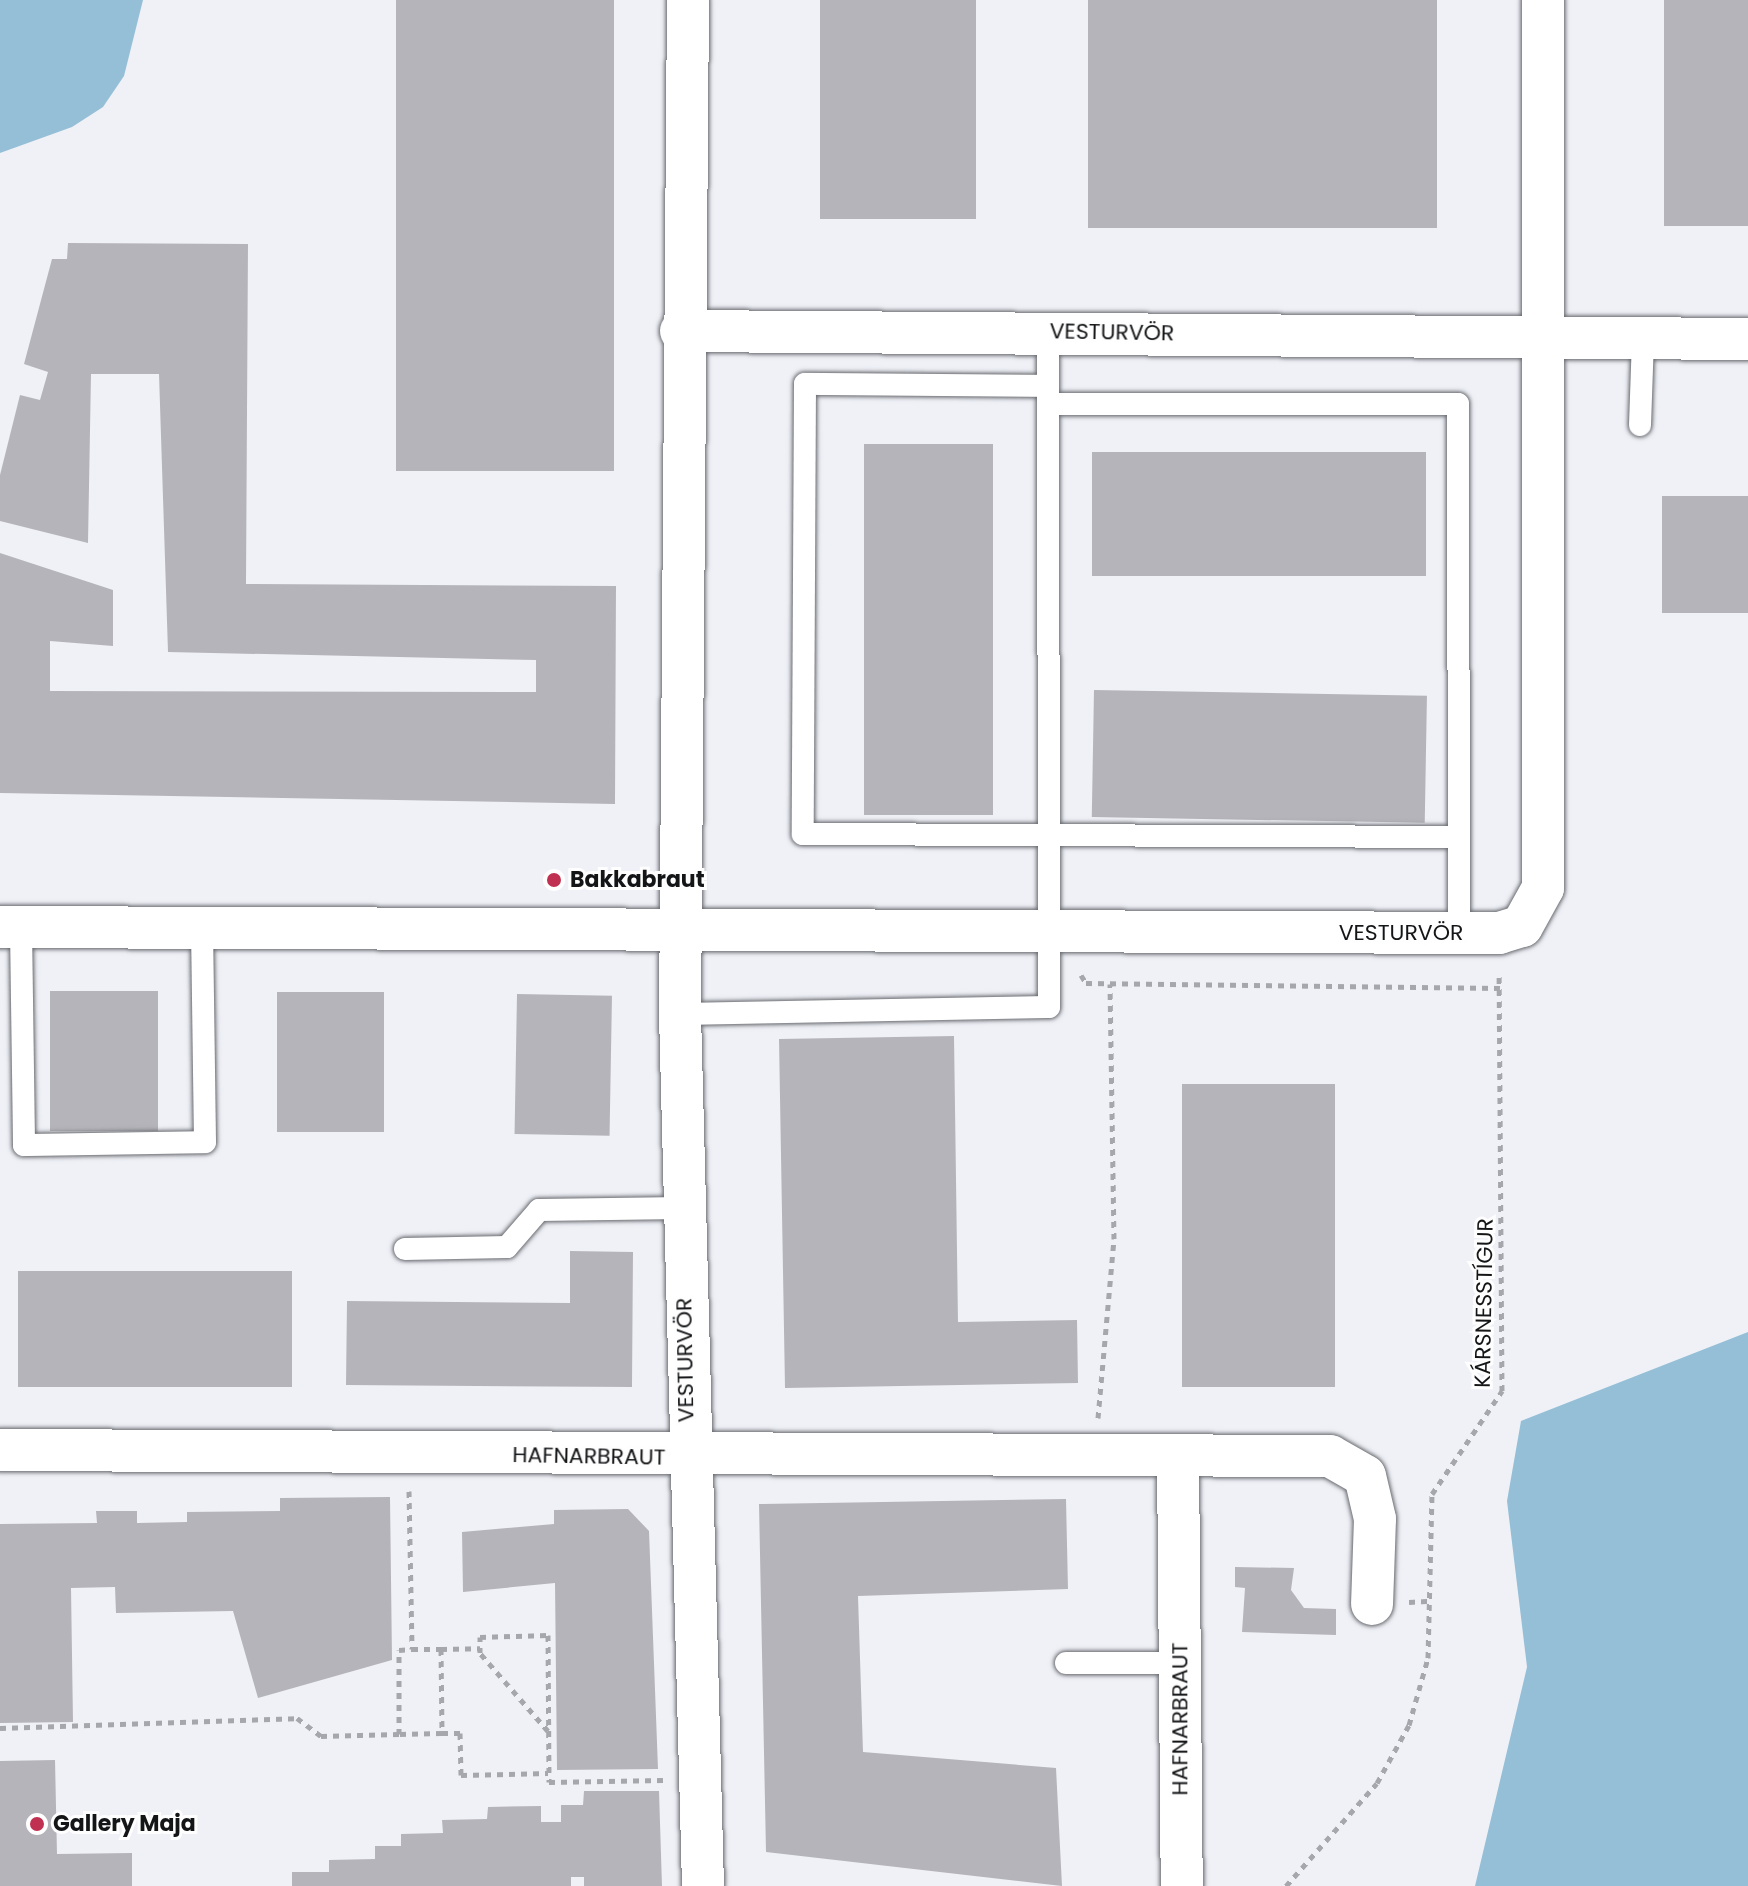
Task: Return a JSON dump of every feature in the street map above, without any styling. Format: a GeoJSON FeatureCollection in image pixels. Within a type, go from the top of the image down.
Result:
{"type":"FeatureCollection","features":[{"type":"Feature","properties":{"kind":"street","name":"VESTURVÖR"},"geometry":{"type":"LineString","coordinates":[[688,0],[681,331],[683,930],[680,1014],[688,1457],[703,1886]]}},
{"type":"Feature","properties":{"kind":"street","name":"VESTURVÖR"},"geometry":{"type":"LineString","coordinates":[[683,930],[1479,933],[1533,916],[1543,888],[1543,0]]}},
{"type":"Feature","properties":{"kind":"street","name":"VESTURVÖR"},"geometry":{"type":"LineString","coordinates":[[681,331],[1748,339]]}},
{"type":"Feature","properties":{"kind":"street"},"geometry":{"type":"LineString","coordinates":[[11,928],[683,930]]}},
{"type":"Feature","properties":{"kind":"street","name":"HAFNARBRAUT"},"geometry":{"type":"LineString","coordinates":[[0,1450],[688,1457],[1178,1456],[1349,1462],[1365,1476],[1375,1519],[1372,1604]]}},
{"type":"Feature","properties":{"kind":"street","name":"HAFNARBRAUT"},"geometry":{"type":"LineString","coordinates":[[1178,1456],[1182,1886]]}},
{"type":"Feature","properties":{"kind":"lane"},"geometry":{"type":"LineString","coordinates":[[680,1014],[1049,1007],[1048,332]]}},
{"type":"Feature","properties":{"kind":"lane"},"geometry":{"type":"LineString","coordinates":[[1640,425],[1643,338]]}},
{"type":"Feature","properties":{"kind":"lane"},"geometry":{"type":"LineString","coordinates":[[1459,837],[803,834],[805,384],[1048,395],[1458,404],[1459,837],[1479,933]]}},
{"type":"Feature","properties":{"kind":"lane"},"geometry":{"type":"LineString","coordinates":[[11,928],[24,1145],[205,1142],[202,928]]}},
{"type":"Feature","properties":{"kind":"lane"},"geometry":{"type":"LineString","coordinates":[[405,1249],[507,1247],[539,1210],[682,1208]]}},
{"type":"Feature","properties":{"kind":"lane"},"geometry":{"type":"LineString","coordinates":[[1066,1663],[1180,1663]]}},
{"type":"Feature","properties":{"kind":"path"},"geometry":{"type":"LineString","coordinates":[[1049,932],[1086,983],[1500,988]]}},
{"type":"Feature","properties":{"kind":"path","name":"KÁRSNESSTÍGUR"},"geometry":{"type":"LineString","coordinates":[[1286,1886],[1377,1783],[1409,1725],[1428,1658],[1432,1494],[1502,1391],[1500,988],[1479,933]]}},
{"type":"Feature","properties":{"kind":"path"},"geometry":{"type":"LineString","coordinates":[[1097,1422],[1114,1239],[1110,984]]}},
{"type":"Feature","properties":{"kind":"path"},"geometry":{"type":"LineString","coordinates":[[409,1480],[412,1649]]}},
{"type":"Feature","properties":{"kind":"path"},"geometry":{"type":"LineString","coordinates":[[548,1731],[480,1648],[480,1637],[548,1635],[549,1782],[664,1780]]}},
{"type":"Feature","properties":{"kind":"path"},"geometry":{"type":"LineString","coordinates":[[399,1734],[399,1650],[480,1648]]}},
{"type":"Feature","properties":{"kind":"path"},"geometry":{"type":"LineString","coordinates":[[441,1649],[442,1733]]}},
{"type":"Feature","properties":{"kind":"path"},"geometry":{"type":"LineString","coordinates":[[0,1728],[297,1718],[321,1736],[460,1733],[461,1775],[548,1773]]}},
{"type":"Feature","properties":{"kind":"water"},"geometry":{"type":"Polygon","coordinates":[[[0,0],[143,0],[124,76],[103,107],[72,127],[0,153],[0,0]]]}},
{"type":"Feature","properties":{"kind":"water"},"geometry":{"type":"Polygon","coordinates":[[[1748,1332],[1748,1886],[1475,1886],[1527,1667],[1507,1501],[1521,1421],[1748,1332]]]}},
{"type":"Feature","properties":{"kind":"building"},"geometry":{"type":"Polygon","coordinates":[[[396,0],[614,0],[614,471],[396,471],[396,0]]]}},
{"type":"Feature","properties":{"kind":"building"},"geometry":{"type":"Polygon","coordinates":[[[820,0],[976,0],[976,219],[820,219],[820,0]]]}},
{"type":"Feature","properties":{"kind":"building"},"geometry":{"type":"Polygon","coordinates":[[[1088,0],[1437,0],[1437,228],[1088,228],[1088,0]]]}},
{"type":"Feature","properties":{"kind":"building"},"geometry":{"type":"Polygon","coordinates":[[[1664,0],[1748,0],[1748,226],[1664,226],[1664,0]]]}},
{"type":"Feature","properties":{"kind":"building"},"geometry":{"type":"Polygon","coordinates":[[[68,243],[248,244],[246,584],[616,586],[615,804],[0,793],[0,553],[113,590],[113,646],[50,641],[50,691],[536,692],[536,660],[168,652],[159,374],[91,374],[88,543],[0,521],[0,475],[20,395],[40,400],[48,372],[24,364],[52,259],[67,259],[68,243]]]}},
{"type":"Feature","properties":{"kind":"building"},"geometry":{"type":"Polygon","coordinates":[[[864,444],[993,444],[993,815],[864,815],[864,444]]]}},
{"type":"Feature","properties":{"kind":"building"},"geometry":{"type":"Polygon","coordinates":[[[1092,452],[1426,452],[1426,576],[1092,576],[1092,452]]]}},
{"type":"Feature","properties":{"kind":"building"},"geometry":{"type":"Polygon","coordinates":[[[1662,496],[1748,496],[1748,613],[1662,613],[1662,496]]]}},
{"type":"Feature","properties":{"kind":"building"},"geometry":{"type":"Polygon","coordinates":[[[1094,690],[1427,696],[1425,823],[1092,817],[1094,690]]]}},
{"type":"Feature","properties":{"kind":"building"},"geometry":{"type":"Polygon","coordinates":[[[50,991],[158,991],[158,1131],[50,1131],[50,991]]]}},
{"type":"Feature","properties":{"kind":"building"},"geometry":{"type":"Polygon","coordinates":[[[277,992],[384,992],[384,1132],[277,1132],[277,992]]]}},
{"type":"Feature","properties":{"kind":"building"},"geometry":{"type":"Polygon","coordinates":[[[517,994],[612,996],[610,1136],[515,1134],[517,994]]]}},
{"type":"Feature","properties":{"kind":"building"},"geometry":{"type":"Polygon","coordinates":[[[954,1036],[958,1322],[1077,1320],[1078,1383],[785,1388],[779,1039],[954,1036]]]}},
{"type":"Feature","properties":{"kind":"building"},"geometry":{"type":"Polygon","coordinates":[[[1182,1084],[1335,1084],[1335,1387],[1182,1387],[1182,1084]]]}},
{"type":"Feature","properties":{"kind":"building"},"geometry":{"type":"Polygon","coordinates":[[[570,1251],[633,1252],[632,1387],[346,1385],[347,1301],[570,1303],[570,1251]]]}},
{"type":"Feature","properties":{"kind":"building"},"geometry":{"type":"Polygon","coordinates":[[[18,1271],[292,1271],[292,1387],[18,1387],[18,1271]]]}},
{"type":"Feature","properties":{"kind":"building"},"geometry":{"type":"Polygon","coordinates":[[[390,1497],[392,1660],[258,1698],[233,1611],[116,1613],[115,1587],[71,1588],[73,1722],[0,1723],[0,1524],[97,1523],[96,1511],[137,1511],[137,1523],[187,1522],[187,1512],[280,1511],[280,1498],[390,1497]]]}},
{"type":"Feature","properties":{"kind":"building"},"geometry":{"type":"Polygon","coordinates":[[[1066,1499],[1068,1589],[858,1596],[863,1752],[1056,1768],[1062,1886],[766,1852],[759,1504],[1066,1499]]]}},
{"type":"Feature","properties":{"kind":"building"},"geometry":{"type":"Polygon","coordinates":[[[628,1509],[649,1531],[658,1769],[557,1770],[555,1583],[463,1592],[462,1532],[554,1524],[554,1510],[628,1509]]]}},
{"type":"Feature","properties":{"kind":"building"},"geometry":{"type":"Polygon","coordinates":[[[1235,1567],[1294,1568],[1291,1590],[1304,1608],[1336,1609],[1336,1635],[1242,1632],[1245,1588],[1235,1587],[1235,1567]]]}},
{"type":"Feature","properties":{"kind":"building"},"geometry":{"type":"Polygon","coordinates":[[[55,1760],[57,1854],[132,1853],[132,1886],[0,1886],[0,1761],[55,1760]]]}},
{"type":"Feature","properties":{"kind":"building"},"geometry":{"type":"Polygon","coordinates":[[[584,1791],[659,1791],[662,1886],[584,1886],[584,1877],[571,1877],[571,1886],[292,1886],[292,1872],[329,1872],[329,1860],[375,1859],[375,1846],[401,1846],[401,1834],[443,1833],[442,1820],[487,1819],[488,1807],[541,1806],[541,1822],[561,1822],[561,1805],[583,1805],[584,1791]]]}},
{"type":"Feature","properties":{"kind":"place","name":"Bakkabraut"},"geometry":{"type":"Point","coordinates":[554,880]}},
{"type":"Feature","properties":{"kind":"place","name":"Gallery Maja"},"geometry":{"type":"Point","coordinates":[37,1824]}}]}
